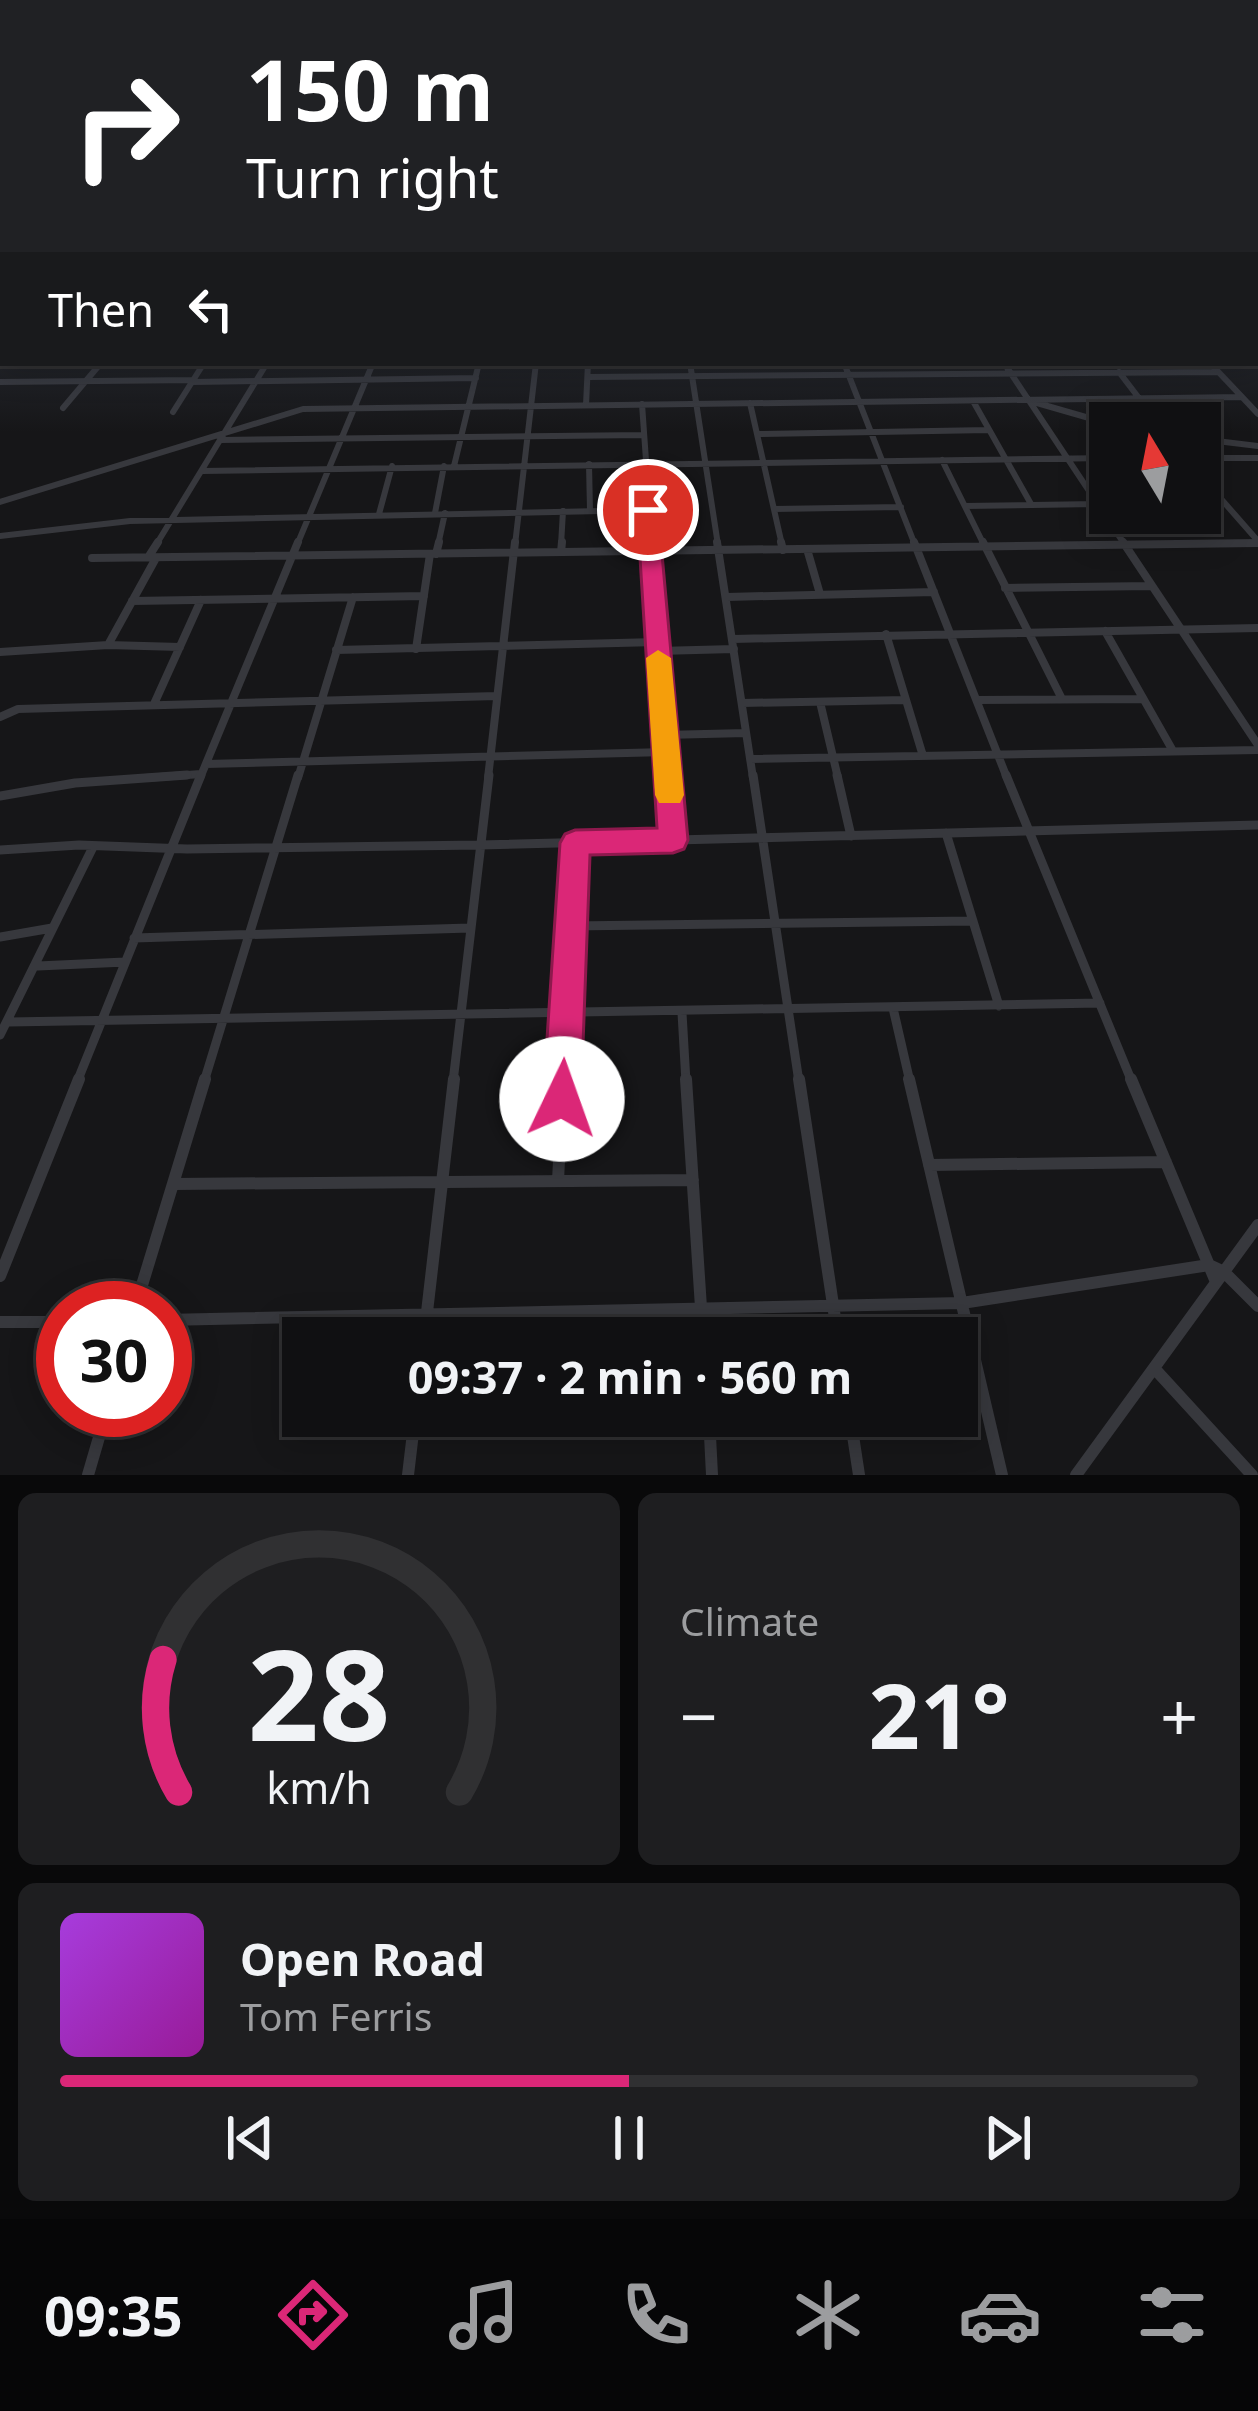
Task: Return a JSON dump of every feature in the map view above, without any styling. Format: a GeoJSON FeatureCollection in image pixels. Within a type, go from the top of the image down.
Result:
{"type":"FeatureCollection","features":[{"type":"Feature","properties":{"kind":"street"},"geometry":{"type":"LineString","coordinates":[[63,408],[98,366]]}},
{"type":"Feature","properties":{"kind":"street"},"geometry":{"type":"LineString","coordinates":[[173,412],[202,366]]}},
{"type":"Feature","properties":{"kind":"street"},"geometry":{"type":"LineString","coordinates":[[108,645],[172,520],[265,366]]}},
{"type":"Feature","properties":{"kind":"street"},"geometry":{"type":"LineString","coordinates":[[0,1276],[170,849],[372,366]]}},
{"type":"Feature","properties":{"kind":"street"},"geometry":{"type":"LineString","coordinates":[[454,466],[478,366]]}},
{"type":"Feature","properties":{"kind":"street"},"geometry":{"type":"LineString","coordinates":[[426,1316],[536,366]]}},
{"type":"Feature","properties":{"kind":"street"},"geometry":{"type":"LineString","coordinates":[[586,405],[588,366]]}},
{"type":"Feature","properties":{"kind":"street"},"geometry":{"type":"LineString","coordinates":[[690,366],[835,1317]]}},
{"type":"Feature","properties":{"kind":"street"},"geometry":{"type":"LineString","coordinates":[[795,366],[798,376]]}},
{"type":"Feature","properties":{"kind":"street"},"geometry":{"type":"LineString","coordinates":[[845,366],[1028,831],[1209,1265],[1258,1306]]}},
{"type":"Feature","properties":{"kind":"street"},"geometry":{"type":"LineString","coordinates":[[895,366],[899,374]]}},
{"type":"Feature","properties":{"kind":"street"},"geometry":{"type":"LineString","coordinates":[[1006,366],[1089,490]]}},
{"type":"Feature","properties":{"kind":"street"},"geometry":{"type":"LineString","coordinates":[[1079,366],[1084,371]]}},
{"type":"Feature","properties":{"kind":"street"},"geometry":{"type":"LineString","coordinates":[[1147,366],[1152,371]]}},
{"type":"Feature","properties":{"kind":"street"},"geometry":{"type":"LineString","coordinates":[[1213,366],[1258,414]]}},
{"type":"Feature","properties":{"kind":"street"},"geometry":{"type":"LineString","coordinates":[[1118,371],[1142,402]]}},
{"type":"Feature","properties":{"kind":"street"},"geometry":{"type":"LineString","coordinates":[[588,377],[1218,372]]}},
{"type":"Feature","properties":{"kind":"street"},"geometry":{"type":"LineString","coordinates":[[0,382],[476,378]]}},
{"type":"Feature","properties":{"kind":"street"},"geometry":{"type":"LineString","coordinates":[[0,502],[83,481],[304,409],[1242,397]]}},
{"type":"Feature","properties":{"kind":"street"},"geometry":{"type":"LineString","coordinates":[[1029,400],[1089,418]]}},
{"type":"Feature","properties":{"kind":"street"},"geometry":{"type":"LineString","coordinates":[[973,401],[1031,505]]}},
{"type":"Feature","properties":{"kind":"street"},"geometry":{"type":"LineString","coordinates":[[750,403],[783,550]]}},
{"type":"Feature","properties":{"kind":"street"},"geometry":{"type":"LineString","coordinates":[[642,404],[673,840]]}},
{"type":"Feature","properties":{"kind":"street"},"geometry":{"type":"LineString","coordinates":[[757,434],[989,430]]}},
{"type":"Feature","properties":{"kind":"street"},"geometry":{"type":"LineString","coordinates":[[221,440],[644,435]]}},
{"type":"Feature","properties":{"kind":"street"},"geometry":{"type":"LineString","coordinates":[[1221,442],[1258,446]]}},
{"type":"Feature","properties":{"kind":"street"},"geometry":{"type":"LineString","coordinates":[[202,471],[1089,458]]}},
{"type":"Feature","properties":{"kind":"street"},"geometry":{"type":"LineString","coordinates":[[1221,458],[1258,458]]}},
{"type":"Feature","properties":{"kind":"street"},"geometry":{"type":"LineString","coordinates":[[942,460],[1062,699]]}},
{"type":"Feature","properties":{"kind":"street"},"geometry":{"type":"LineString","coordinates":[[590,464],[590,510]]}},
{"type":"Feature","properties":{"kind":"street"},"geometry":{"type":"LineString","coordinates":[[379,514],[392,466]]}},
{"type":"Feature","properties":{"kind":"street"},"geometry":{"type":"LineString","coordinates":[[416,649],[444,466]]}},
{"type":"Feature","properties":{"kind":"street"},"geometry":{"type":"LineString","coordinates":[[1221,499],[1258,542]]}},
{"type":"Feature","properties":{"kind":"street"},"geometry":{"type":"LineString","coordinates":[[964,506],[1089,504]]}},
{"type":"Feature","properties":{"kind":"street"},"geometry":{"type":"LineString","coordinates":[[774,509],[901,507]]}},
{"type":"Feature","properties":{"kind":"street"},"geometry":{"type":"LineString","coordinates":[[0,536],[172,520],[648,510]]}},
{"type":"Feature","properties":{"kind":"street"},"geometry":{"type":"LineString","coordinates":[[561,552],[562,511]]}},
{"type":"Feature","properties":{"kind":"street"},"geometry":{"type":"LineString","coordinates":[[750,759],[1258,747],[1118,534]]}},
{"type":"Feature","properties":{"kind":"street"},"geometry":{"type":"LineString","coordinates":[[92,558],[1258,542]]}},
{"type":"Feature","properties":{"kind":"street"},"geometry":{"type":"LineString","coordinates":[[807,549],[820,595]]}},
{"type":"Feature","properties":{"kind":"street"},"geometry":{"type":"LineString","coordinates":[[1005,588],[1152,586]]}},
{"type":"Feature","properties":{"kind":"street"},"geometry":{"type":"LineString","coordinates":[[727,597],[934,592]]}},
{"type":"Feature","properties":{"kind":"street"},"geometry":{"type":"LineString","coordinates":[[133,601],[424,596]]}},
{"type":"Feature","properties":{"kind":"street"},"geometry":{"type":"LineString","coordinates":[[143,1281],[353,597]]}},
{"type":"Feature","properties":{"kind":"street"},"geometry":{"type":"LineString","coordinates":[[154,704],[201,599]]}},
{"type":"Feature","properties":{"kind":"street"},"geometry":{"type":"LineString","coordinates":[[336,650],[658,647],[886,634],[1258,628]]}},
{"type":"Feature","properties":{"kind":"street"},"geometry":{"type":"LineString","coordinates":[[1104,630],[1173,752]]}},
{"type":"Feature","properties":{"kind":"street"},"geometry":{"type":"LineString","coordinates":[[886,634],[923,756]]}},
{"type":"Feature","properties":{"kind":"street"},"geometry":{"type":"LineString","coordinates":[[0,652],[108,645],[180,647]]}},
{"type":"Feature","properties":{"kind":"street"},"geometry":{"type":"LineString","coordinates":[[0,717],[18,709],[497,696]]}},
{"type":"Feature","properties":{"kind":"street"},"geometry":{"type":"LineString","coordinates":[[976,700],[1143,699]]}},
{"type":"Feature","properties":{"kind":"street"},"geometry":{"type":"LineString","coordinates":[[742,704],[906,700]]}},
{"type":"Feature","properties":{"kind":"street"},"geometry":{"type":"LineString","coordinates":[[820,702],[851,836]]}},
{"type":"Feature","properties":{"kind":"street"},"geometry":{"type":"LineString","coordinates":[[664,735],[746,734]]}},
{"type":"Feature","properties":{"kind":"street"},"geometry":{"type":"LineString","coordinates":[[0,796],[75,783],[302,761],[666,752]]}},
{"type":"Feature","properties":{"kind":"street"},"geometry":{"type":"LineString","coordinates":[[0,850],[480,845],[1258,825]]}},
{"type":"Feature","properties":{"kind":"street"},"geometry":{"type":"LineString","coordinates":[[946,833],[999,1006]]}},
{"type":"Feature","properties":{"kind":"street"},"geometry":{"type":"LineString","coordinates":[[558,1181],[575,843]]}},
{"type":"Feature","properties":{"kind":"street"},"geometry":{"type":"LineString","coordinates":[[0,1035],[93,847]]}},
{"type":"Feature","properties":{"kind":"street"},"geometry":{"type":"LineString","coordinates":[[571,926],[973,921]]}},
{"type":"Feature","properties":{"kind":"street"},"geometry":{"type":"LineString","coordinates":[[0,937],[53,928]]}},
{"type":"Feature","properties":{"kind":"street"},"geometry":{"type":"LineString","coordinates":[[134,938],[470,928]]}},
{"type":"Feature","properties":{"kind":"street"},"geometry":{"type":"LineString","coordinates":[[38,966],[125,962]]}},
{"type":"Feature","properties":{"kind":"street"},"geometry":{"type":"LineString","coordinates":[[9,1022],[1100,1004]]}},
{"type":"Feature","properties":{"kind":"street"},"geometry":{"type":"LineString","coordinates":[[893,1008],[1002,1475]]}},
{"type":"Feature","properties":{"kind":"street"},"geometry":{"type":"LineString","coordinates":[[682,1013],[703,1317]]}},
{"type":"Feature","properties":{"kind":"street"},"geometry":{"type":"LineString","coordinates":[[929,1165],[1166,1162]]}},
{"type":"Feature","properties":{"kind":"street"},"geometry":{"type":"LineString","coordinates":[[174,1184],[693,1180]]}},
{"type":"Feature","properties":{"kind":"street"},"geometry":{"type":"LineString","coordinates":[[1082,1472],[1258,1225]]}},
{"type":"Feature","properties":{"kind":"street"},"geometry":{"type":"LineString","coordinates":[[192,1320],[962,1303],[1209,1265]]}},
{"type":"Feature","properties":{"kind":"street"},"geometry":{"type":"LineString","coordinates":[[0,1322],[36,1322]]}},
{"type":"Feature","properties":{"kind":"street"},"geometry":{"type":"LineString","coordinates":[[1154,1368],[1252,1475]]}},
{"type":"Feature","properties":{"kind":"street"},"geometry":{"type":"LineString","coordinates":[[88,1475],[99,1437]]}},
{"type":"Feature","properties":{"kind":"street"},"geometry":{"type":"LineString","coordinates":[[408,1475],[413,1437]]}},
{"type":"Feature","properties":{"kind":"street"},"geometry":{"type":"LineString","coordinates":[[710,1437],[712,1475]]}},
{"type":"Feature","properties":{"kind":"street"},"geometry":{"type":"LineString","coordinates":[[853,1437],[859,1475]]}},
{"type":"Feature","properties":{"kind":"slow traffic"},"geometry":{"type":"LineString","coordinates":[[658,658],[669,795]]}},
{"type":"Feature","properties":{"kind":"route"},"geometry":{"type":"LineString","coordinates":[[562,1099],[575,843],[673,840],[648,510]]}}]}
